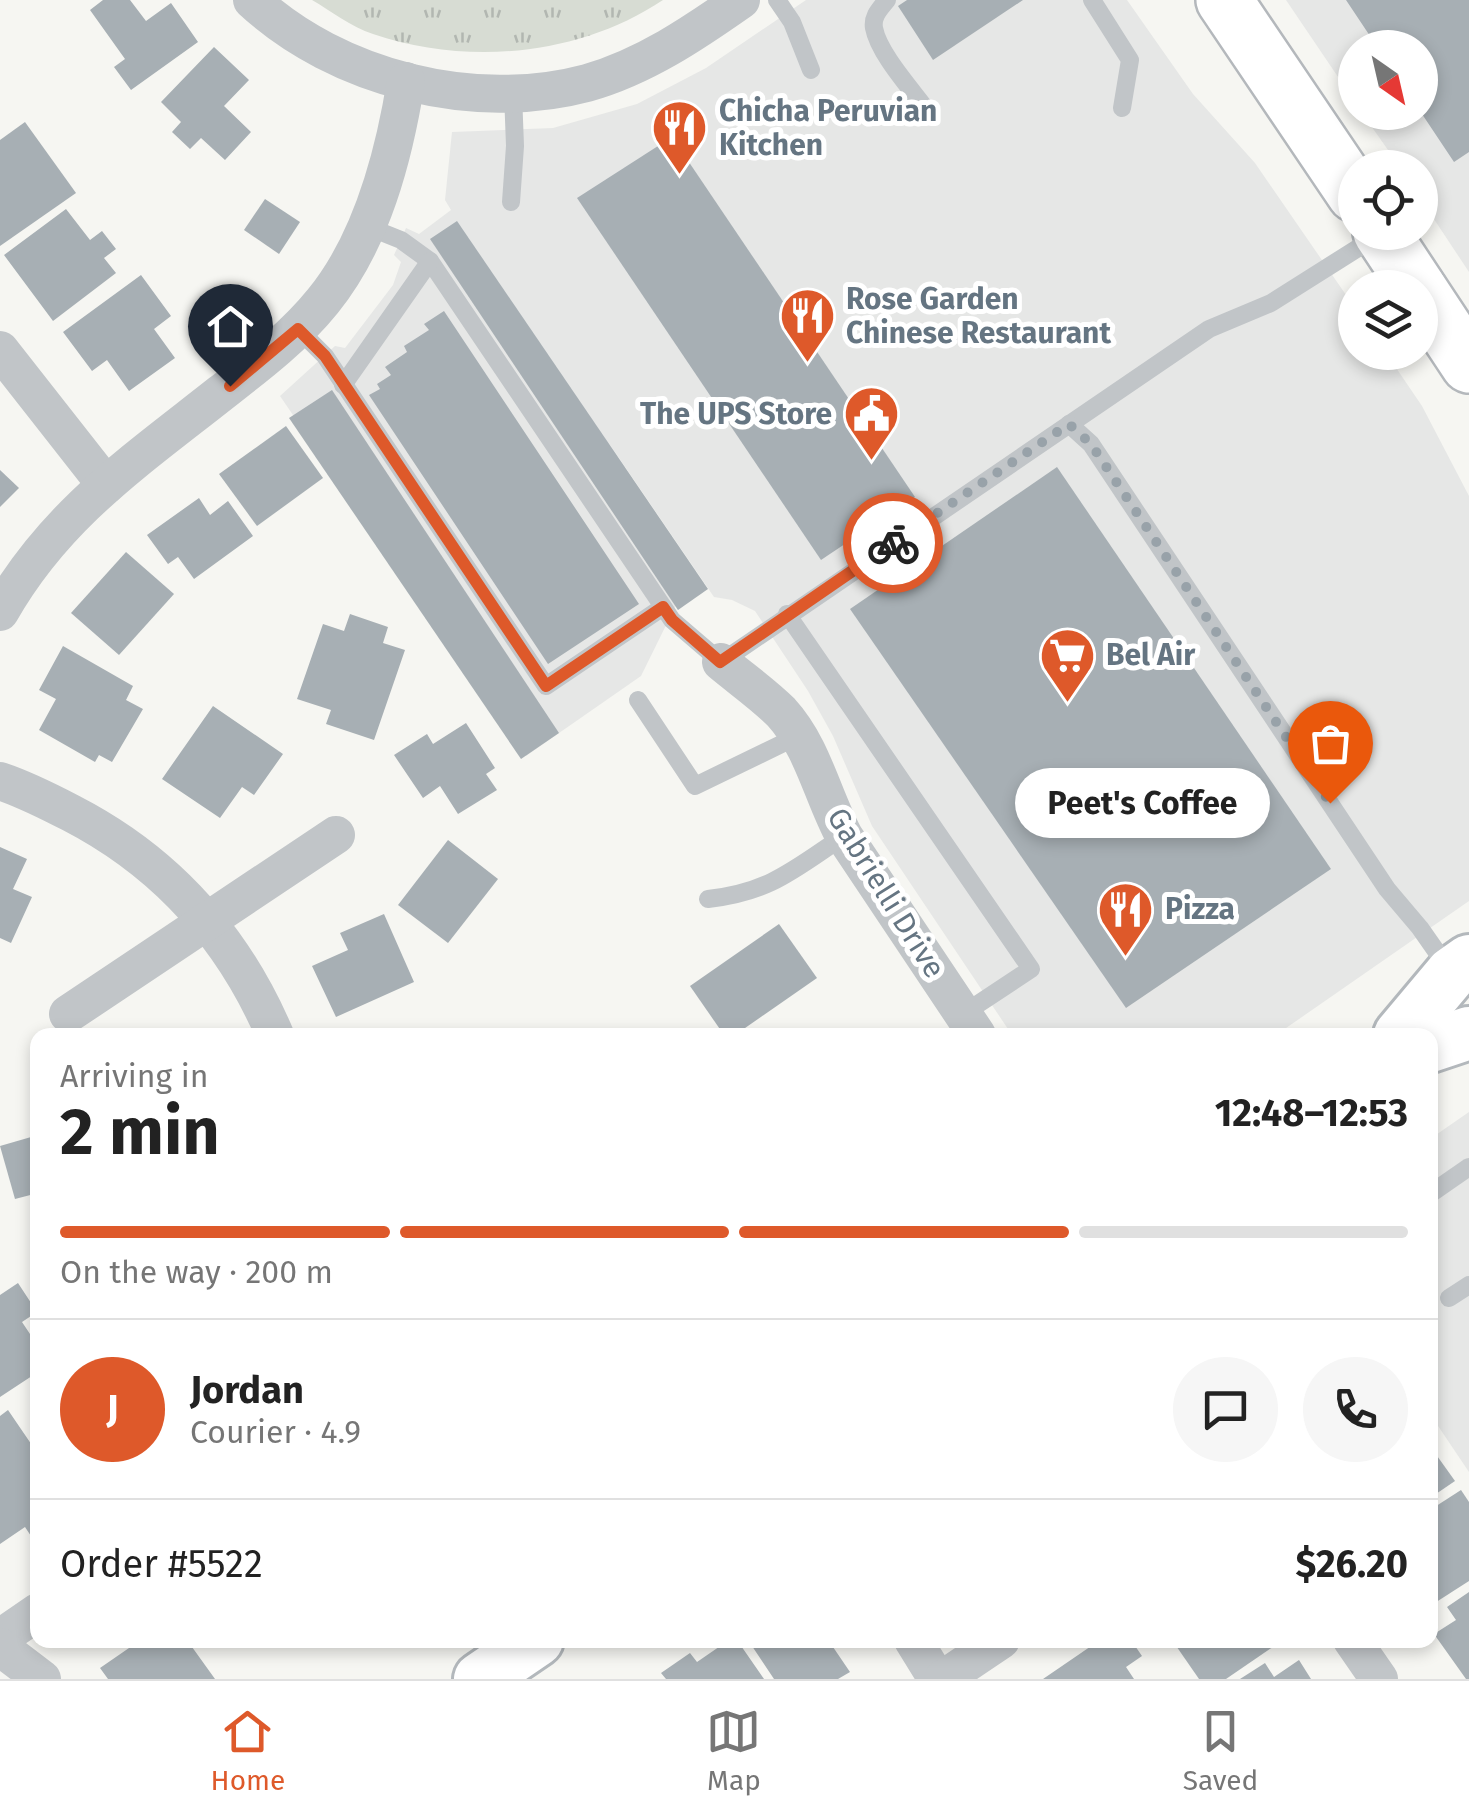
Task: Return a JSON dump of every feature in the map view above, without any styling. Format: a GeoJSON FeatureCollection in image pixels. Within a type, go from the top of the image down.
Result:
{"type":"FeatureCollection","features":[{"type":"Feature","properties":{"kind":"main road"},"geometry":{"type":"LineString","coordinates":[[1224,0],[1338,169]]}},
{"type":"Feature","properties":{"kind":"main road"},"geometry":{"type":"LineString","coordinates":[[1438,318],[1469,365]]}},
{"type":"Feature","properties":{"kind":"main road"},"geometry":{"type":"LineString","coordinates":[[1406,1028],[1460,967]]}},
{"type":"Feature","properties":{"kind":"main road"},"geometry":{"type":"LineString","coordinates":[[1438,1044],[1469,1034]]}},
{"type":"Feature","properties":{"kind":"main road"},"geometry":{"type":"LineString","coordinates":[[480,1679],[525,1648]]}},
{"type":"Feature","properties":{"kind":"street"},"geometry":{"type":"LineString","coordinates":[[252,0],[315,45],[365,68],[453,91],[513,94],[588,82],[627,68],[666,49],[742,0]]}},
{"type":"Feature","properties":{"kind":"street"},"geometry":{"type":"LineString","coordinates":[[0,612],[46,542],[106,484],[298,329],[336,282],[366,226],[398,128],[406,81]]}},
{"type":"Feature","properties":{"kind":"street"},"geometry":{"type":"LineString","coordinates":[[0,350],[106,484]]}},
{"type":"Feature","properties":{"kind":"street","name":"Gabrielli Drive"},"geometry":{"type":"LineString","coordinates":[[720,662],[780,711],[798,736],[844,836],[970,1025]]}},
{"type":"Feature","properties":{"kind":"street"},"geometry":{"type":"LineString","coordinates":[[0,782],[106,831],[152,864],[209,920],[235,957],[271,1028]]}},
{"type":"Feature","properties":{"kind":"street"},"geometry":{"type":"LineString","coordinates":[[68,1014],[336,835]]}},
{"type":"Feature","properties":{"kind":"street"},"geometry":{"type":"LineString","coordinates":[[0,1638],[30,1617]]}},
{"type":"Feature","properties":{"kind":"street"},"geometry":{"type":"LineString","coordinates":[[0,1647],[42,1679]]}},
{"type":"Feature","properties":{"kind":"street"},"geometry":{"type":"LineString","coordinates":[[919,1648],[940,1679],[988,1648]]}},
{"type":"Feature","properties":{"kind":"street"},"geometry":{"type":"LineString","coordinates":[[1358,1648],[1379,1679]]}},
{"type":"Feature","properties":{"kind":"street"},"geometry":{"type":"LineString","coordinates":[[0,1666],[4,1679]]}},
{"type":"Feature","properties":{"kind":"lane"},"geometry":{"type":"LineString","coordinates":[[777,0],[792,22],[811,70]]}},
{"type":"Feature","properties":{"kind":"lane"},"geometry":{"type":"LineString","coordinates":[[887,0],[875,14],[874,28],[884,50],[931,116]]}},
{"type":"Feature","properties":{"kind":"lane"},"geometry":{"type":"LineString","coordinates":[[1092,0],[1130,60],[1122,108]]}},
{"type":"Feature","properties":{"kind":"lane"},"geometry":{"type":"LineString","coordinates":[[511,202],[513,94]]}},
{"type":"Feature","properties":{"kind":"lane"},"geometry":{"type":"LineString","coordinates":[[366,226],[401,240],[430,261],[672,620],[720,662],[1209,330],[1271,302],[1354,250]]}},
{"type":"Feature","properties":{"kind":"lane"},"geometry":{"type":"LineString","coordinates":[[343,385],[430,261]]}},
{"type":"Feature","properties":{"kind":"lane"},"geometry":{"type":"LineString","coordinates":[[298,329],[325,356],[546,686],[663,607]]}},
{"type":"Feature","properties":{"kind":"lane"},"geometry":{"type":"LineString","coordinates":[[1069,424],[1091,444],[1387,889],[1460,967]]}},
{"type":"Feature","properties":{"kind":"lane"},"geometry":{"type":"LineString","coordinates":[[787,614],[1031,968],[970,1025]]}},
{"type":"Feature","properties":{"kind":"lane"},"geometry":{"type":"LineString","coordinates":[[638,700],[696,786],[798,736]]}},
{"type":"Feature","properties":{"kind":"lane"},"geometry":{"type":"LineString","coordinates":[[708,899],[756,891],[844,836]]}},
{"type":"Feature","properties":{"kind":"lane"},"geometry":{"type":"LineString","coordinates":[[1438,1189],[1469,1168]]}},
{"type":"Feature","properties":{"kind":"lane"},"geometry":{"type":"LineString","coordinates":[[1449,1298],[1469,1285]]}},
{"type":"Feature","properties":{"kind":"shaded area"},"geometry":{"type":"Polygon","coordinates":[[[806,0],[1127,0],[1193,94],[1255,163],[1338,283],[1338,370],[1398,370],[1422,406],[1469,496],[1469,901],[1286,1028],[1007,1028],[872,826],[833,736],[755,611],[714,597],[606,439],[704,587],[675,607],[641,676],[526,756],[280,396],[335,346],[345,348],[393,285],[401,262],[394,255],[406,228],[419,234],[451,210],[445,200],[452,132],[553,128],[637,104],[706,68],[806,0]]]}},
{"type":"Feature","properties":{"kind":"shaded area"},"geometry":{"type":"Polygon","coordinates":[[[1286,0],[1469,0],[1469,272],[1438,225],[1438,150],[1388,150],[1374,130],[1438,130],[1438,30],[1338,30],[1338,77],[1286,0]]]}},
{"type":"Feature","properties":{"kind":"shaded area"},"geometry":{"type":"Polygon","coordinates":[[[1469,1112],[1469,1472],[1438,1426],[1438,1133],[1469,1112]]]}},
{"type":"Feature","properties":{"kind":"green space"},"geometry":{"type":"Polygon","coordinates":[[[312,0],[663,0],[630,19],[559,44],[484,52],[409,44],[373,34],[312,0]]]}},
{"type":"Feature","properties":{"kind":"building"},"geometry":{"type":"Polygon","coordinates":[[[103,0],[130,0],[146,21],[171,3],[198,42],[131,90],[114,67],[125,59],[90,10],[103,0]]]}},
{"type":"Feature","properties":{"kind":"building"},"geometry":{"type":"Polygon","coordinates":[[[907,0],[1023,0],[933,60],[898,6],[907,0]]]}},
{"type":"Feature","properties":{"kind":"building"},"geometry":{"type":"Polygon","coordinates":[[[1346,0],[1469,0],[1469,152],[1454,162],[1433,130],[1438,130],[1438,30],[1366,30],[1346,0]]]}},
{"type":"Feature","properties":{"kind":"building"},"geometry":{"type":"Polygon","coordinates":[[[214,47],[249,80],[224,106],[251,132],[225,160],[201,138],[190,149],[172,132],[181,122],[161,102],[214,47]]]}},
{"type":"Feature","properties":{"kind":"building"},"geometry":{"type":"Polygon","coordinates":[[[25,122],[76,193],[0,246],[0,140],[25,122]]]}},
{"type":"Feature","properties":{"kind":"building"},"geometry":{"type":"Polygon","coordinates":[[[672,137],[915,497],[821,560],[577,198],[672,137]]]}},
{"type":"Feature","properties":{"kind":"building"},"geometry":{"type":"Polygon","coordinates":[[[265,199],[300,222],[279,254],[244,230],[265,199]]]}},
{"type":"Feature","properties":{"kind":"building"},"geometry":{"type":"Polygon","coordinates":[[[66,209],[90,240],[102,231],[116,249],[104,258],[116,273],[53,321],[4,255],[66,209]]]}},
{"type":"Feature","properties":{"kind":"building"},"geometry":{"type":"Polygon","coordinates":[[[457,221],[708,589],[678,610],[430,239],[457,221]]]}},
{"type":"Feature","properties":{"kind":"building"},"geometry":{"type":"Polygon","coordinates":[[[141,275],[171,316],[154,329],[175,358],[129,391],[107,360],[92,371],[63,332],[141,275]]]}},
{"type":"Feature","properties":{"kind":"building"},"geometry":{"type":"Polygon","coordinates":[[[444,311],[639,604],[548,664],[369,395],[391,375],[385,367],[407,352],[404,346],[429,330],[424,324],[444,311]]]}},
{"type":"Feature","properties":{"kind":"building"},"geometry":{"type":"Polygon","coordinates":[[[332,390],[559,733],[521,759],[289,418],[332,390]]]}},
{"type":"Feature","properties":{"kind":"building"},"geometry":{"type":"Polygon","coordinates":[[[286,426],[323,478],[257,526],[219,474],[286,426]]]}},
{"type":"Feature","properties":{"kind":"building","name":"Bel Air"},"geometry":{"type":"Polygon","coordinates":[[[1057,467],[1331,869],[1126,1008],[850,609],[1057,467]]]}},
{"type":"Feature","properties":{"kind":"building"},"geometry":{"type":"Polygon","coordinates":[[[0,470],[19,488],[0,507],[0,470]]]}},
{"type":"Feature","properties":{"kind":"building"},"geometry":{"type":"Polygon","coordinates":[[[199,498],[210,515],[228,501],[253,536],[194,579],[178,557],[168,564],[147,535],[199,498]]]}},
{"type":"Feature","properties":{"kind":"building"},"geometry":{"type":"Polygon","coordinates":[[[126,552],[174,594],[119,655],[71,613],[126,552]]]}},
{"type":"Feature","properties":{"kind":"building"},"geometry":{"type":"Polygon","coordinates":[[[350,614],[388,627],[383,643],[405,650],[374,740],[326,724],[331,710],[297,699],[323,624],[344,631],[350,614]]]}},
{"type":"Feature","properties":{"kind":"building"},"geometry":{"type":"Polygon","coordinates":[[[63,646],[133,686],[126,700],[143,709],[112,762],[99,755],[95,762],[39,730],[56,699],[39,690],[63,646]]]}},
{"type":"Feature","properties":{"kind":"building"},"geometry":{"type":"Polygon","coordinates":[[[213,706],[283,754],[254,795],[242,787],[220,818],[162,779],[213,706]]]}},
{"type":"Feature","properties":{"kind":"building"},"geometry":{"type":"Polygon","coordinates":[[[466,723],[495,768],[486,774],[497,790],[458,814],[440,786],[423,798],[394,755],[427,734],[433,744],[466,723]]]}},
{"type":"Feature","properties":{"kind":"building"},"geometry":{"type":"Polygon","coordinates":[[[448,840],[498,879],[448,943],[398,905],[448,840]]]}},
{"type":"Feature","properties":{"kind":"building"},"geometry":{"type":"Polygon","coordinates":[[[0,847],[27,859],[13,889],[32,897],[11,943],[0,938],[0,847]]]}},
{"type":"Feature","properties":{"kind":"building"},"geometry":{"type":"Polygon","coordinates":[[[384,914],[414,982],[336,1017],[312,966],[348,950],[340,933],[384,914]]]}},
{"type":"Feature","properties":{"kind":"building"},"geometry":{"type":"Polygon","coordinates":[[[779,924],[817,978],[745,1028],[719,1028],[690,986],[779,924]]]}},
{"type":"Feature","properties":{"kind":"building"},"geometry":{"type":"Polygon","coordinates":[[[30,1137],[30,1195],[15,1199],[0,1146],[30,1137]]]}},
{"type":"Feature","properties":{"kind":"building"},"geometry":{"type":"Polygon","coordinates":[[[18,1283],[30,1301],[30,1317],[22,1322],[30,1334],[30,1377],[0,1397],[0,1295],[18,1283]]]}},
{"type":"Feature","properties":{"kind":"building"},"geometry":{"type":"Polygon","coordinates":[[[8,1410],[30,1442],[30,1534],[25,1527],[0,1544],[0,1416],[8,1410]]]}},
{"type":"Feature","properties":{"kind":"building"},"geometry":{"type":"Polygon","coordinates":[[[1438,1457],[1455,1481],[1438,1493],[1438,1457]]]}},
{"type":"Feature","properties":{"kind":"building"},"geometry":{"type":"Polygon","coordinates":[[[1461,1490],[1469,1502],[1469,1581],[1438,1601],[1438,1505],[1461,1490]]]}},
{"type":"Feature","properties":{"kind":"building"},"geometry":{"type":"Polygon","coordinates":[[[1469,1592],[1469,1679],[1438,1640],[1438,1631],[1456,1620],[1447,1607],[1469,1592]]]}},
{"type":"Feature","properties":{"kind":"building"},"geometry":{"type":"Polygon","coordinates":[[[129,1648],[193,1648],[215,1679],[108,1679],[100,1668],[129,1648]]]}},
{"type":"Feature","properties":{"kind":"building"},"geometry":{"type":"Polygon","coordinates":[[[717,1648],[743,1648],[764,1679],[666,1679],[661,1673],[690,1653],[697,1662],[717,1648]]]}},
{"type":"Feature","properties":{"kind":"building"},"geometry":{"type":"Polygon","coordinates":[[[753,1648],[834,1648],[850,1672],[838,1679],[774,1679],[753,1648]]]}},
{"type":"Feature","properties":{"kind":"building"},"geometry":{"type":"Polygon","coordinates":[[[1088,1648],[1136,1648],[1142,1656],[1126,1667],[1134,1679],[1043,1679],[1088,1648]]]}},
{"type":"Feature","properties":{"kind":"building"},"geometry":{"type":"Polygon","coordinates":[[[1178,1648],[1271,1648],[1226,1679],[1199,1679],[1178,1648]]]}},
{"type":"Feature","properties":{"kind":"building"},"geometry":{"type":"Polygon","coordinates":[[[1299,1660],[1311,1679],[1240,1679],[1265,1663],[1274,1677],[1299,1660]]]}},
{"type":"Feature","properties":{"kind":"way so far"},"geometry":{"type":"LineString","coordinates":[[893,543],[1069,424],[1091,444],[1330,803]]}},
{"type":"Feature","properties":{"kind":"place","name":"Chicha Peruvian Kitchen"},"geometry":{"type":"Point","coordinates":[680,177]}},
{"type":"Feature","properties":{"kind":"place","name":"Rose Garden Chinese Restaurant"},"geometry":{"type":"Point","coordinates":[807,365]}},
{"type":"Feature","properties":{"kind":"place","name":"The UPS Store"},"geometry":{"type":"Point","coordinates":[871,463]}},
{"type":"Feature","properties":{"kind":"place","name":"Bel Air"},"geometry":{"type":"Point","coordinates":[1067,704]}},
{"type":"Feature","properties":{"kind":"place","name":"Peet's Coffee"},"geometry":{"type":"Point","coordinates":[1330,803]}},
{"type":"Feature","properties":{"kind":"place","name":"Pizza"},"geometry":{"type":"Point","coordinates":[1126,958]}},
{"type":"Feature","properties":{"kind":"route"},"geometry":{"type":"LineString","coordinates":[[230,386],[298,329],[325,356],[546,686],[663,607],[672,620],[720,662],[893,543]]}}]}
